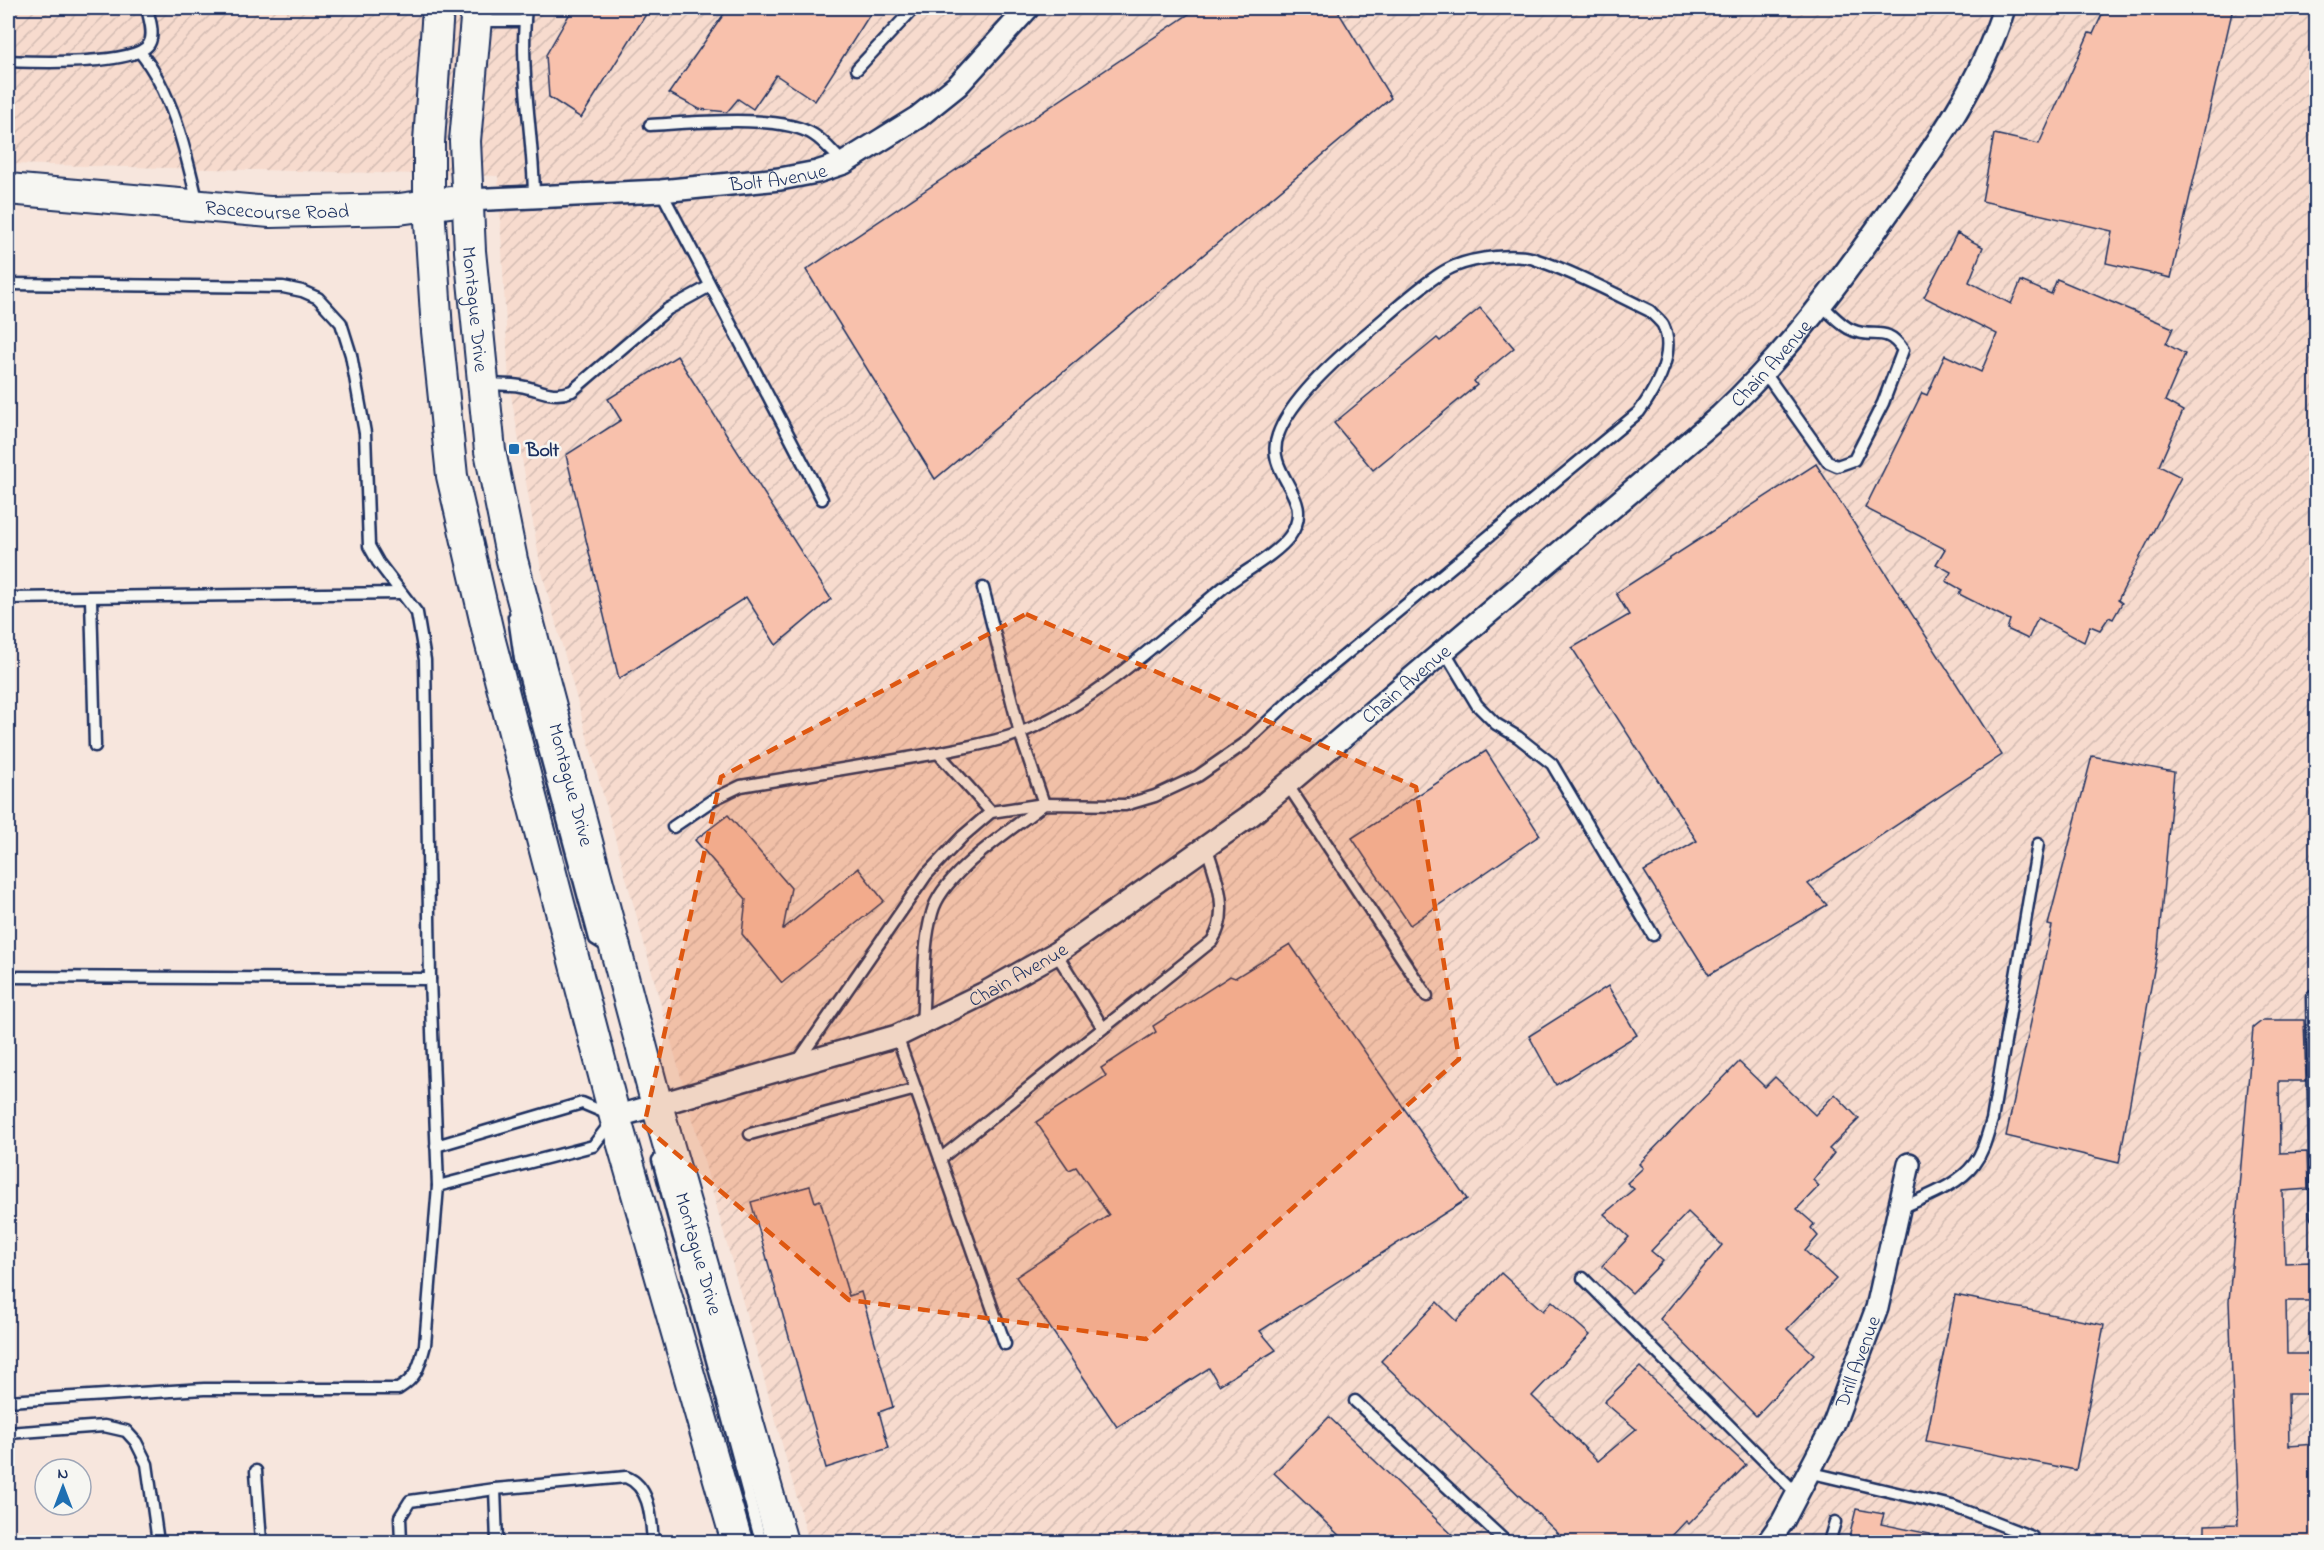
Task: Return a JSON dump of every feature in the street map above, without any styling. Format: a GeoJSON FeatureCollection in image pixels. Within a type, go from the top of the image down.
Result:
{"type":"FeatureCollection","features":[{"type":"Feature","properties":{"kind":"main road","name":"Montague Drive"},"geometry":{"type":"LineString","coordinates":[[438,8],[429,142],[429,205],[437,331],[452,476],[490,641],[615,1117],[737,1542]]}},
{"type":"Feature","properties":{"kind":"main road","name":"Montague Drive"},"geometry":{"type":"LineString","coordinates":[[476,14],[465,141],[467,200],[482,384],[490,451],[512,560],[616,952],[657,1105],[782,1542]]}},
{"type":"Feature","properties":{"kind":"main road","name":"Racecourse Road"},"geometry":{"type":"LineString","coordinates":[[8,189],[270,212],[399,209],[467,200]]}},
{"type":"Feature","properties":{"kind":"main road","name":"Racecourse Road"},"geometry":{"type":"LineString","coordinates":[[8,199],[124,200]]}},
{"type":"Feature","properties":{"kind":"street","name":"Bolt Avenue"},"geometry":{"type":"LineString","coordinates":[[467,200],[534,195],[661,191],[780,179],[817,172],[844,163],[918,117],[958,85],[1028,8]]}},
{"type":"Feature","properties":{"kind":"street","name":"Chain Avenue"},"geometry":{"type":"LineString","coordinates":[[615,1117],[897,1036],[983,994],[1056,953],[1251,815],[1720,416],[1765,373],[1821,306],[1924,162],[1972,84],[1994,41],[2004,8]]}},
{"type":"Feature","properties":{"kind":"street","name":"Drill Avenue"},"geometry":{"type":"LineString","coordinates":[[1768,1542],[1797,1494],[1833,1426],[1877,1308],[1909,1164]]}},
{"type":"Feature","properties":{"kind":"lane"},"geometry":{"type":"LineString","coordinates":[[8,62],[73,62],[118,58],[140,52],[148,46],[152,37],[147,8]]}},
{"type":"Feature","properties":{"kind":"lane"},"geometry":{"type":"LineString","coordinates":[[526,8],[523,74],[534,161],[534,195]]}},
{"type":"Feature","properties":{"kind":"lane"},"geometry":{"type":"LineString","coordinates":[[857,69],[914,8]]}},
{"type":"Feature","properties":{"kind":"lane"},"geometry":{"type":"LineString","coordinates":[[476,14],[525,21]]}},
{"type":"Feature","properties":{"kind":"lane"},"geometry":{"type":"LineString","coordinates":[[140,52],[150,64],[169,102],[199,206]]}},
{"type":"Feature","properties":{"kind":"lane"},"geometry":{"type":"LineString","coordinates":[[650,125],[735,122],[786,125],[813,134],[844,163]]}},
{"type":"Feature","properties":{"kind":"lane"},"geometry":{"type":"LineString","coordinates":[[661,191],[822,499]]}},
{"type":"Feature","properties":{"kind":"lane"},"geometry":{"type":"LineString","coordinates":[[673,827],[714,799],[741,786],[938,753],[1020,733],[1063,711],[1110,680],[1243,572],[1283,544],[1291,534],[1298,513],[1295,496],[1276,463],[1275,446],[1282,425],[1295,404],[1352,346],[1453,266],[1493,257],[1535,259],[1650,311],[1663,325],[1666,346],[1658,385],[1639,412],[1292,699],[1244,744],[1198,776],[1155,796],[1125,805],[1044,804],[991,812],[963,836],[927,874],[795,1067]]}},
{"type":"Feature","properties":{"kind":"lane"},"geometry":{"type":"LineString","coordinates":[[8,284],[283,287],[302,291],[318,298],[341,323],[351,355],[364,434],[369,546],[378,562],[417,613],[425,660],[430,979],[438,1186],[424,1345],[419,1367],[411,1382],[398,1389],[204,1389],[8,1401]]}},
{"type":"Feature","properties":{"kind":"lane"},"geometry":{"type":"LineString","coordinates":[[482,384],[521,386],[544,394],[561,395],[572,391],[668,309],[710,286]]}},
{"type":"Feature","properties":{"kind":"lane"},"geometry":{"type":"LineString","coordinates":[[1765,373],[1828,462],[1837,466],[1854,460],[1883,403],[1903,350],[1896,340],[1884,333],[1862,333],[1850,330],[1821,306]]}},
{"type":"Feature","properties":{"kind":"lane"},"geometry":{"type":"LineString","coordinates":[[982,588],[1020,733],[1044,804]]}},
{"type":"Feature","properties":{"kind":"lane"},"geometry":{"type":"LineString","coordinates":[[8,598],[91,599],[401,593]]}},
{"type":"Feature","properties":{"kind":"lane"},"geometry":{"type":"LineString","coordinates":[[91,599],[95,746]]}},
{"type":"Feature","properties":{"kind":"lane"},"geometry":{"type":"LineString","coordinates":[[1444,650],[1477,705],[1496,724],[1518,737],[1552,764],[1653,935]]}},
{"type":"Feature","properties":{"kind":"lane"},"geometry":{"type":"LineString","coordinates":[[938,753],[991,812]]}},
{"type":"Feature","properties":{"kind":"lane"},"geometry":{"type":"LineString","coordinates":[[1287,784],[1427,996]]}},
{"type":"Feature","properties":{"kind":"lane"},"geometry":{"type":"LineString","coordinates":[[922,1024],[930,922],[936,902],[966,867],[1044,804]]}},
{"type":"Feature","properties":{"kind":"lane"},"geometry":{"type":"LineString","coordinates":[[1899,1209],[1957,1179],[1973,1165],[1983,1148],[1996,1097],[2038,844]]}},
{"type":"Feature","properties":{"kind":"lane"},"geometry":{"type":"LineString","coordinates":[[940,1159],[1212,941],[1221,928],[1216,880],[1206,846]]}},
{"type":"Feature","properties":{"kind":"lane"},"geometry":{"type":"LineString","coordinates":[[1056,953],[1103,1028]]}},
{"type":"Feature","properties":{"kind":"lane"},"geometry":{"type":"LineString","coordinates":[[8,977],[430,979]]}},
{"type":"Feature","properties":{"kind":"lane"},"geometry":{"type":"LineString","coordinates":[[2312,997],[2316,1215]]}},
{"type":"Feature","properties":{"kind":"lane"},"geometry":{"type":"LineString","coordinates":[[897,1036],[1005,1344]]}},
{"type":"Feature","properties":{"kind":"lane"},"geometry":{"type":"LineString","coordinates":[[750,1134],[916,1089]]}},
{"type":"Feature","properties":{"kind":"lane"},"geometry":{"type":"LineString","coordinates":[[436,1146],[582,1103],[615,1117],[593,1146],[438,1186]]}},
{"type":"Feature","properties":{"kind":"lane"},"geometry":{"type":"LineString","coordinates":[[657,1105],[658,1162],[761,1542]]}},
{"type":"Feature","properties":{"kind":"lane"},"geometry":{"type":"LineString","coordinates":[[1583,1278],[1797,1494]]}},
{"type":"Feature","properties":{"kind":"lane"},"geometry":{"type":"LineString","coordinates":[[1355,1401],[1506,1542]]}},
{"type":"Feature","properties":{"kind":"lane"},"geometry":{"type":"LineString","coordinates":[[8,1433],[105,1426],[126,1431],[136,1443],[147,1464],[158,1542]]}},
{"type":"Feature","properties":{"kind":"lane"},"geometry":{"type":"LineString","coordinates":[[256,1471],[261,1542]]}},
{"type":"Feature","properties":{"kind":"lane"},"geometry":{"type":"LineString","coordinates":[[1809,1472],[1952,1506],[2032,1537]]}},
{"type":"Feature","properties":{"kind":"lane"},"geometry":{"type":"LineString","coordinates":[[401,1542],[400,1517],[410,1501],[495,1489],[626,1477],[636,1481],[643,1491],[651,1518],[653,1542]]}},
{"type":"Feature","properties":{"kind":"lane"},"geometry":{"type":"LineString","coordinates":[[495,1489],[497,1542]]}},
{"type":"Feature","properties":{"kind":"lane"},"geometry":{"type":"LineString","coordinates":[[1829,1542],[1834,1522]]}},
{"type":"Feature","properties":{"kind":"highlighted area"},"geometry":{"type":"Polygon","coordinates":[[[1026,614],[1416,787],[1459,1059],[1146,1339],[849,1300],[644,1126],[721,777],[1026,614]]]}},
{"type":"Feature","properties":{"kind":"shaded area"},"geometry":{"type":"Polygon","coordinates":[[[8,8],[2316,8],[2316,1542],[809,1542],[541,569],[509,383],[498,176],[8,164],[8,8]]]}},
{"type":"Feature","properties":{"kind":"building"},"geometry":{"type":"Polygon","coordinates":[[[573,8],[650,8],[581,118],[549,97],[546,55],[573,8]]]}},
{"type":"Feature","properties":{"kind":"building"},"geometry":{"type":"Polygon","coordinates":[[[728,8],[874,8],[815,101],[776,75],[753,109],[738,99],[727,112],[699,109],[669,93],[728,8]]]}},
{"type":"Feature","properties":{"kind":"building"},"geometry":{"type":"Polygon","coordinates":[[[1198,8],[1336,8],[1391,98],[935,479],[806,270],[1198,8]]]}},
{"type":"Feature","properties":{"kind":"building"},"geometry":{"type":"Polygon","coordinates":[[[2105,8],[2233,8],[2171,278],[2106,263],[2112,231],[1982,201],[1994,134],[2039,144],[2089,33],[2093,34],[2105,8]]]}},
{"type":"Feature","properties":{"kind":"building"},"geometry":{"type":"Polygon","coordinates":[[[1957,233],[1983,247],[1969,282],[2011,304],[2021,281],[2051,294],[2057,279],[2173,328],[2166,344],[2185,354],[2165,401],[2183,411],[2159,466],[2181,477],[2118,600],[2122,603],[2113,619],[2109,617],[2100,630],[2090,626],[2084,642],[2038,618],[2028,639],[2007,629],[2010,620],[1959,594],[1962,590],[1946,581],[1951,572],[1936,564],[1945,549],[1865,508],[1922,393],[1927,395],[1945,355],[1981,372],[1997,334],[1924,297],[1957,233]]]}},
{"type":"Feature","properties":{"kind":"building"},"geometry":{"type":"Polygon","coordinates":[[[1480,308],[1514,348],[1474,381],[1477,385],[1373,470],[1334,423],[1437,338],[1440,341],[1480,308]]]}},
{"type":"Feature","properties":{"kind":"building"},"geometry":{"type":"Polygon","coordinates":[[[677,356],[831,599],[776,645],[746,597],[619,679],[566,455],[621,420],[608,399],[677,356]]]}},
{"type":"Feature","properties":{"kind":"building"},"geometry":{"type":"Polygon","coordinates":[[[1816,464],[2002,755],[1808,884],[1827,905],[1709,975],[1644,871],[1697,841],[1572,648],[1629,615],[1616,593],[1816,464]]]}},
{"type":"Feature","properties":{"kind":"building"},"geometry":{"type":"Polygon","coordinates":[[[1486,751],[1540,835],[1410,925],[1352,838],[1486,751]]]}},
{"type":"Feature","properties":{"kind":"building"},"geometry":{"type":"Polygon","coordinates":[[[2092,756],[2174,772],[2158,948],[2119,1163],[2006,1136],[2052,926],[2048,925],[2092,756]]]}},
{"type":"Feature","properties":{"kind":"building"},"geometry":{"type":"Polygon","coordinates":[[[728,815],[791,888],[783,929],[858,868],[884,901],[782,983],[742,934],[746,899],[695,840],[728,815]]]}},
{"type":"Feature","properties":{"kind":"building"},"geometry":{"type":"Polygon","coordinates":[[[1290,944],[1467,1199],[1260,1331],[1276,1350],[1219,1385],[1209,1368],[1117,1427],[1016,1277],[1109,1215],[1076,1167],[1069,1170],[1036,1122],[1106,1076],[1101,1068],[1156,1032],[1153,1026],[1230,976],[1235,978],[1290,944]]]}},
{"type":"Feature","properties":{"kind":"building"},"geometry":{"type":"Polygon","coordinates":[[[1608,986],[1637,1035],[1556,1085],[1529,1036],[1608,986]]]}},
{"type":"Feature","properties":{"kind":"building"},"geometry":{"type":"Polygon","coordinates":[[[2263,1020],[2304,1020],[2306,1081],[2279,1081],[2280,1153],[2307,1152],[2308,1189],[2283,1191],[2285,1263],[2310,1262],[2311,1301],[2286,1301],[2287,1354],[2312,1354],[2313,1394],[2288,1394],[2289,1446],[2316,1444],[2316,1542],[2205,1542],[2205,1525],[2238,1524],[2229,1301],[2253,1028],[2263,1020]]]}},
{"type":"Feature","properties":{"kind":"building"},"geometry":{"type":"Polygon","coordinates":[[[1739,1062],[1765,1087],[1775,1077],[1815,1115],[1835,1094],[1859,1119],[1829,1149],[1834,1153],[1813,1180],[1819,1186],[1797,1209],[1814,1224],[1811,1228],[1818,1236],[1805,1251],[1836,1279],[1787,1329],[1814,1354],[1756,1416],[1660,1319],[1722,1245],[1688,1212],[1651,1251],[1663,1261],[1632,1293],[1602,1266],[1629,1237],[1604,1214],[1634,1189],[1627,1183],[1643,1168],[1639,1164],[1739,1062]]]}},
{"type":"Feature","properties":{"kind":"building"},"geometry":{"type":"Polygon","coordinates":[[[810,1186],[815,1202],[820,1200],[849,1296],[861,1292],[893,1407],[879,1412],[889,1448],[826,1468],[751,1202],[810,1186]]]}},
{"type":"Feature","properties":{"kind":"building"},"geometry":{"type":"Polygon","coordinates":[[[1501,1273],[1543,1311],[1552,1301],[1590,1335],[1532,1396],[1598,1461],[1636,1429],[1604,1402],[1640,1367],[1746,1465],[1689,1524],[1686,1521],[1666,1542],[1567,1542],[1381,1361],[1437,1302],[1456,1321],[1501,1273]]]}},
{"type":"Feature","properties":{"kind":"building"},"geometry":{"type":"Polygon","coordinates":[[[1955,1295],[2104,1325],[2076,1470],[1926,1441],[1955,1295]]]}},
{"type":"Feature","properties":{"kind":"building"},"geometry":{"type":"Polygon","coordinates":[[[1329,1417],[1460,1542],[1346,1542],[1274,1473],[1329,1417]]]}},
{"type":"Feature","properties":{"kind":"building"},"geometry":{"type":"Polygon","coordinates":[[[1856,1509],[1884,1514],[1881,1524],[1930,1534],[1929,1542],[1848,1542],[1856,1509]]]}},
{"type":"Feature","properties":{"kind":"place","name":"Bolt"},"geometry":{"type":"Point","coordinates":[514,449]}}]}
